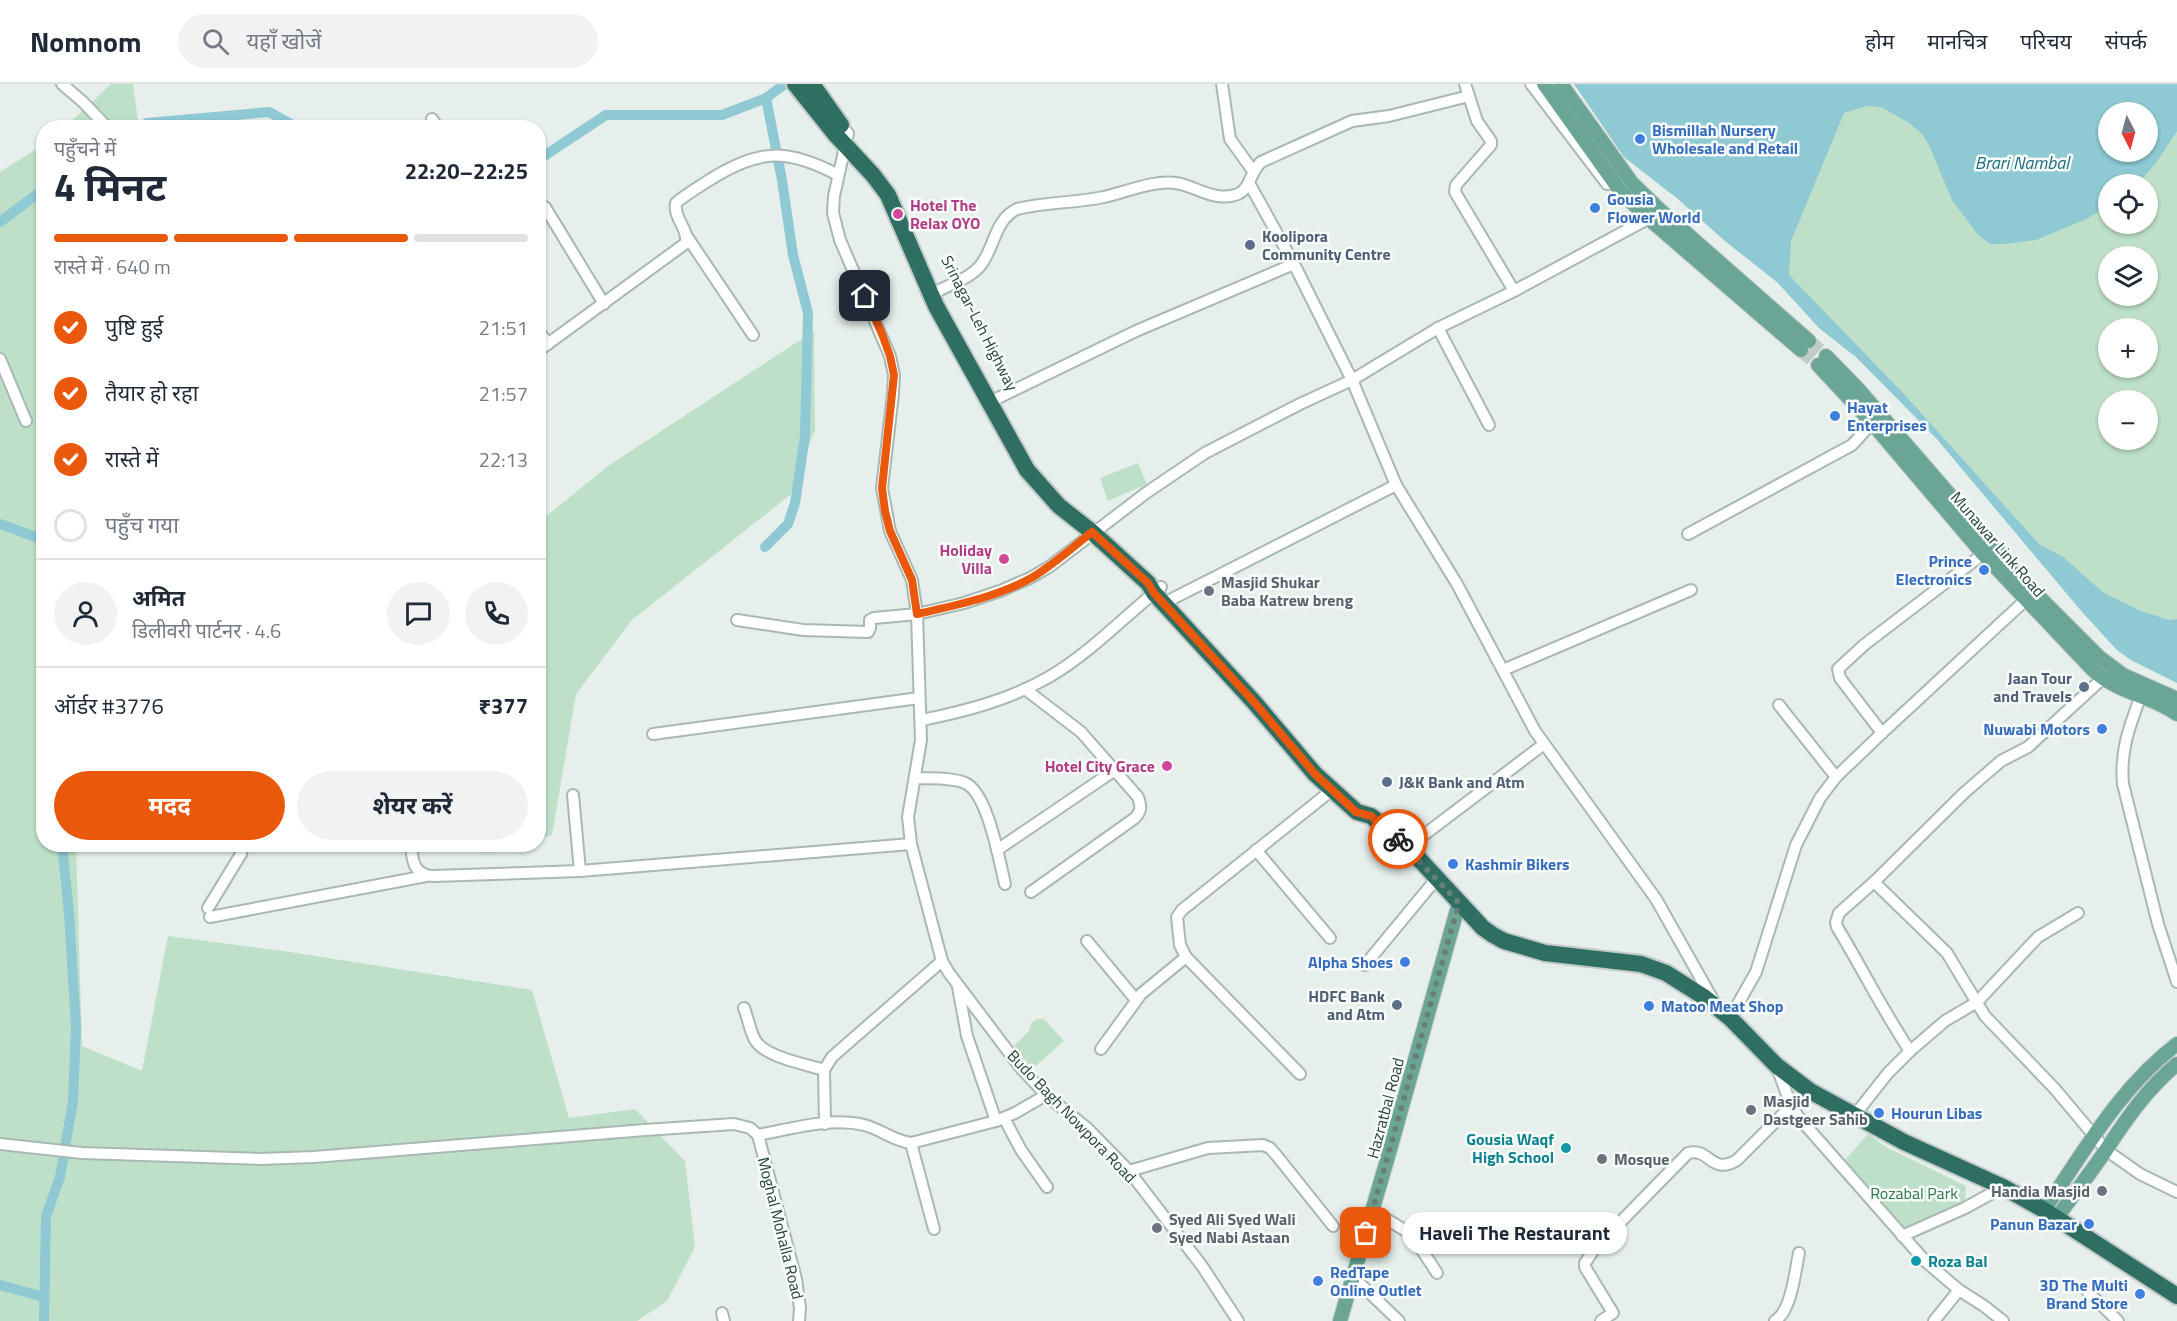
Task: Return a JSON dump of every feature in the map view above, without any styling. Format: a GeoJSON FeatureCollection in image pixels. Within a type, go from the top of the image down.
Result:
{"type":"FeatureCollection","features":[{"type":"Feature","properties":{"kind":"highway"},"geometry":{"type":"LineString","coordinates":[[795,84],[843,135],[888,195],[936,306],[1019,456],[1040,487],[1059,506],[1159,591],[1267,700],[1323,767],[1366,806],[1371,816],[1408,847],[1483,928],[1504,941],[1545,953],[1624,961],[1653,968],[1681,982],[1724,1013],[1777,1066],[1802,1086],[1904,1142],[2003,1187],[2050,1214],[2177,1296]]}},
{"type":"Feature","properties":{"kind":"highway","name":"Srinagar-Leh Highway"},"geometry":{"type":"LineString","coordinates":[[812,84],[843,135],[876,161],[893,184],[940,290],[998,398],[1030,454],[1068,503],[1077,520]]}},
{"type":"Feature","properties":{"kind":"highway"},"geometry":{"type":"LineString","coordinates":[[1159,591],[1315,774],[1356,812],[1371,816]]}},
{"type":"Feature","properties":{"kind":"main road"},"geometry":{"type":"LineString","coordinates":[[1544,84],[1621,185],[1805,345]]}},
{"type":"Feature","properties":{"kind":"main road"},"geometry":{"type":"LineString","coordinates":[[1561,84],[1621,185]]}},
{"type":"Feature","properties":{"kind":"main road","name":"Munawar Link Road"},"geometry":{"type":"LineString","coordinates":[[1822,360],[1877,419],[2102,679],[2177,714]]}},
{"type":"Feature","properties":{"kind":"main road","name":"Munawar Link Road"},"geometry":{"type":"LineString","coordinates":[[1877,419],[1983,554],[2099,657],[2123,675],[2177,699]]}},
{"type":"Feature","properties":{"kind":"main road","name":"Hazratbal Road"},"geometry":{"type":"LineString","coordinates":[[1340,1321],[1459,903]]}},
{"type":"Feature","properties":{"kind":"main road"},"geometry":{"type":"LineString","coordinates":[[2050,1214],[2094,1137],[2118,1101],[2139,1077],[2177,1044]]}},
{"type":"Feature","properties":{"kind":"main road"},"geometry":{"type":"LineString","coordinates":[[2050,1214],[2106,1150],[2149,1090],[2177,1064]]}},
{"type":"Feature","properties":{"kind":"street"},"geometry":{"type":"LineString","coordinates":[[62,84],[100,120]]}},
{"type":"Feature","properties":{"kind":"street"},"geometry":{"type":"LineString","coordinates":[[1222,84],[1230,139],[1253,171]]}},
{"type":"Feature","properties":{"kind":"street"},"geometry":{"type":"LineString","coordinates":[[1465,84],[1477,121],[1491,145],[1456,185],[1455,192],[1514,291]]}},
{"type":"Feature","properties":{"kind":"street"},"geometry":{"type":"LineString","coordinates":[[1531,84],[1609,186],[1621,185]]}},
{"type":"Feature","properties":{"kind":"street"},"geometry":{"type":"LineString","coordinates":[[940,290],[970,275],[978,268],[1001,222],[1017,209],[1105,197],[1165,183],[1180,184],[1211,195],[1230,196],[1244,190],[1250,183],[1253,171],[1261,162],[1352,121],[1389,116],[1468,96]]}},
{"type":"Feature","properties":{"kind":"street","name":"Budo Bagh Nowpora Road"},"geometry":{"type":"LineString","coordinates":[[843,135],[833,213],[840,240],[882,334],[892,366],[892,394],[882,488],[890,531],[912,580],[917,614],[919,698],[922,720],[921,751],[908,818],[911,844],[942,961],[958,986],[1020,1067],[1046,1095],[1088,1129],[1129,1171],[1202,1266],[1238,1321]]}},
{"type":"Feature","properties":{"kind":"street"},"geometry":{"type":"LineString","coordinates":[[753,335],[686,235],[676,213],[675,203],[733,166],[749,159],[789,156],[818,164],[838,175]]}},
{"type":"Feature","properties":{"kind":"street"},"geometry":{"type":"LineString","coordinates":[[1250,183],[1294,264],[1352,380],[1396,486],[1457,584],[1544,744],[1656,899],[1724,1013],[1756,972],[1796,845],[1820,798],[1836,777],[2030,596]]}},
{"type":"Feature","properties":{"kind":"street"},"geometry":{"type":"LineString","coordinates":[[546,209],[604,304]]}},
{"type":"Feature","properties":{"kind":"street"},"geometry":{"type":"LineString","coordinates":[[737,620],[803,630],[865,632],[870,631],[870,620],[874,618],[917,614],[1000,591],[1030,578],[1205,453],[1352,380],[1438,328],[1514,291],[1655,215]]}},
{"type":"Feature","properties":{"kind":"street"},"geometry":{"type":"LineString","coordinates":[[546,341],[548,344],[682,247],[687,240],[686,235]]}},
{"type":"Feature","properties":{"kind":"street"},"geometry":{"type":"LineString","coordinates":[[998,398],[1136,331],[1294,264]]}},
{"type":"Feature","properties":{"kind":"street"},"geometry":{"type":"LineString","coordinates":[[1438,328],[1489,425]]}},
{"type":"Feature","properties":{"kind":"street"},"geometry":{"type":"LineString","coordinates":[[0,359],[26,421]]}},
{"type":"Feature","properties":{"kind":"street"},"geometry":{"type":"LineString","coordinates":[[1688,534],[1852,445],[1877,419]]}},
{"type":"Feature","properties":{"kind":"street"},"geometry":{"type":"LineString","coordinates":[[922,720],[972,709],[1025,689],[1067,665],[1159,591],[1396,486]]}},
{"type":"Feature","properties":{"kind":"street"},"geometry":{"type":"LineString","coordinates":[[1882,733],[1840,678],[1838,669],[1864,645],[1983,554]]}},
{"type":"Feature","properties":{"kind":"street"},"geometry":{"type":"LineString","coordinates":[[1503,670],[1691,590]]}},
{"type":"Feature","properties":{"kind":"street"},"geometry":{"type":"LineString","coordinates":[[1910,1051],[1894,1027],[1836,922],[1839,913],[1874,882],[1964,793],[2001,761],[2028,747],[2102,679]]}},
{"type":"Feature","properties":{"kind":"street"},"geometry":{"type":"LineString","coordinates":[[1025,689],[1080,732],[1138,797],[1141,806],[1135,818],[1031,892]]}},
{"type":"Feature","properties":{"kind":"street"},"geometry":{"type":"LineString","coordinates":[[653,734],[919,698]]}},
{"type":"Feature","properties":{"kind":"street"},"geometry":{"type":"LineString","coordinates":[[2140,698],[2123,747],[2123,784],[2153,906],[2177,982]]}},
{"type":"Feature","properties":{"kind":"street"},"geometry":{"type":"LineString","coordinates":[[1779,705],[1836,777]]}},
{"type":"Feature","properties":{"kind":"street"},"geometry":{"type":"LineString","coordinates":[[1408,847],[1544,744]]}},
{"type":"Feature","properties":{"kind":"street"},"geometry":{"type":"LineString","coordinates":[[997,850],[1115,770]]}},
{"type":"Feature","properties":{"kind":"street"},"geometry":{"type":"LineString","coordinates":[[915,778],[953,780],[972,787],[983,805],[1005,884]]}},
{"type":"Feature","properties":{"kind":"street"},"geometry":{"type":"LineString","coordinates":[[1300,1074],[1186,957],[1180,945],[1177,917],[1182,910],[1332,790]]}},
{"type":"Feature","properties":{"kind":"street"},"geometry":{"type":"LineString","coordinates":[[573,795],[580,871]]}},
{"type":"Feature","properties":{"kind":"street"},"geometry":{"type":"LineString","coordinates":[[241,852],[209,912],[426,876],[580,871],[911,844]]}},
{"type":"Feature","properties":{"kind":"street"},"geometry":{"type":"LineString","coordinates":[[1256,850],[1330,938]]}},
{"type":"Feature","properties":{"kind":"street"},"geometry":{"type":"LineString","coordinates":[[412,852],[415,867],[419,873],[426,876]]}},
{"type":"Feature","properties":{"kind":"street"},"geometry":{"type":"LineString","coordinates":[[1365,965],[1437,878]]}},
{"type":"Feature","properties":{"kind":"street"},"geometry":{"type":"LineString","coordinates":[[1874,882],[1947,952],[1993,1026],[2055,1089],[2106,1150],[2140,1174],[2177,1192]]}},
{"type":"Feature","properties":{"kind":"street"},"geometry":{"type":"LineString","coordinates":[[1854,1116],[1910,1051],[1945,1021],[1977,1002],[2038,937],[2078,913]]}},
{"type":"Feature","properties":{"kind":"street"},"geometry":{"type":"LineString","coordinates":[[1087,941],[1136,1000]]}},
{"type":"Feature","properties":{"kind":"street"},"geometry":{"type":"LineString","coordinates":[[1101,1048],[1149,986],[1186,957]]}},
{"type":"Feature","properties":{"kind":"street"},"geometry":{"type":"LineString","coordinates":[[825,1124],[824,1070],[841,1047],[942,961]]}},
{"type":"Feature","properties":{"kind":"street"},"geometry":{"type":"LineString","coordinates":[[958,986],[967,1036],[1000,1120],[1047,1187]]}},
{"type":"Feature","properties":{"kind":"street"},"geometry":{"type":"LineString","coordinates":[[744,1008],[754,1039],[760,1046],[776,1055],[824,1070]]}},
{"type":"Feature","properties":{"kind":"street"},"geometry":{"type":"LineString","coordinates":[[1777,1066],[1791,1106],[1810,1132],[1902,1236],[1925,1261],[1959,1290],[2003,1321]]}},
{"type":"Feature","properties":{"kind":"street"},"geometry":{"type":"LineString","coordinates":[[0,1144],[61,1152],[285,1159],[734,1125],[750,1128],[758,1135],[825,1124],[862,1124],[900,1142],[911,1143],[1000,1120],[1046,1095]]}},
{"type":"Feature","properties":{"kind":"street"},"geometry":{"type":"LineString","coordinates":[[1601,1321],[1617,1317],[1585,1267],[1584,1263],[1595,1248],[1688,1153],[1699,1152],[1715,1164],[1729,1165],[1737,1160],[1791,1106]]}},
{"type":"Feature","properties":{"kind":"street","name":"Moghal Mohalla Road"},"geometry":{"type":"LineString","coordinates":[[758,1135],[795,1279],[800,1308],[799,1321]]}},
{"type":"Feature","properties":{"kind":"street"},"geometry":{"type":"LineString","coordinates":[[911,1143],[934,1229]]}},
{"type":"Feature","properties":{"kind":"street"},"geometry":{"type":"LineString","coordinates":[[1129,1171],[1208,1148],[1263,1145],[1270,1148],[1277,1156],[1333,1226]]}},
{"type":"Feature","properties":{"kind":"street"},"geometry":{"type":"LineString","coordinates":[[1902,1236],[1965,1208],[2003,1187]]}},
{"type":"Feature","properties":{"kind":"street"},"geometry":{"type":"LineString","coordinates":[[1373,1211],[1411,1235],[1437,1273]]}},
{"type":"Feature","properties":{"kind":"street"},"geometry":{"type":"LineString","coordinates":[[1779,1320],[1791,1294],[1799,1253]]}},
{"type":"Feature","properties":{"kind":"street"},"geometry":{"type":"LineString","coordinates":[[1353,1277],[1399,1321]]}},
{"type":"Feature","properties":{"kind":"street"},"geometry":{"type":"LineString","coordinates":[[1934,1321],[1959,1290]]}},
{"type":"Feature","properties":{"kind":"street"},"geometry":{"type":"LineString","coordinates":[[2088,1292],[2118,1321]]}},
{"type":"Feature","properties":{"kind":"green space"},"geometry":{"type":"Polygon","coordinates":[[[111,84],[133,84],[138,120],[73,120],[111,84]]]}},
{"type":"Feature","properties":{"kind":"green space"},"geometry":{"type":"Polygon","coordinates":[[[1574,84],[2177,84],[2177,683],[2131,660],[2117,650],[2083,613],[1936,438],[1856,357],[1819,328],[1777,282],[1725,241],[1678,199],[1624,157],[1574,84]]]}},
{"type":"Feature","properties":{"kind":"green space"},"geometry":{"type":"Polygon","coordinates":[[[36,149],[36,852],[76,852],[82,1046],[142,1071],[168,936],[290,952],[532,990],[569,1118],[635,1109],[685,1161],[695,1247],[667,1301],[637,1321],[0,1321],[0,172],[36,149]]]}},
{"type":"Feature","properties":{"kind":"green space"},"geometry":{"type":"Polygon","coordinates":[[[814,331],[815,430],[790,495],[632,620],[576,694],[552,835],[546,837],[546,516],[608,466],[814,331]]]}},
{"type":"Feature","properties":{"kind":"green space"},"geometry":{"type":"Polygon","coordinates":[[[1138,463],[1147,484],[1108,501],[1100,478],[1138,463]]]}},
{"type":"Feature","properties":{"kind":"green space"},"geometry":{"type":"Polygon","coordinates":[[[1037,1019],[1044,1019],[1064,1041],[1032,1069],[1014,1046],[1029,1031],[1031,1023],[1037,1019]]]}},
{"type":"Feature","properties":{"kind":"green space","name":"Rozabal Park"},"geometry":{"type":"Polygon","coordinates":[[[1868,1134],[1886,1147],[1966,1186],[1965,1200],[1907,1230],[1845,1160],[1868,1134]]]}},
{"type":"Feature","properties":{"kind":"water","name":"Brari Nambal"},"geometry":{"type":"Polygon","coordinates":[[[1574,84],[2177,84],[2177,131],[2158,160],[2158,102],[2098,102],[2098,162],[2157,162],[2146,174],[2098,174],[2098,212],[2036,240],[2006,244],[1990,244],[1978,235],[1952,200],[1929,145],[1921,133],[1909,123],[1881,107],[1866,106],[1844,113],[1791,241],[1789,275],[1904,394],[2039,544],[2063,557],[2104,593],[2141,611],[2169,620],[2177,619],[2177,683],[2131,660],[2117,650],[2083,613],[1936,438],[1856,357],[1819,328],[1777,282],[1725,241],[1678,199],[1624,157],[1574,84]]]}},
{"type":"Feature","properties":{"kind":"waterway"},"geometry":{"type":"LineString","coordinates":[[546,155],[606,115],[722,115],[766,98],[785,84]]}},
{"type":"Feature","properties":{"kind":"waterway"},"geometry":{"type":"LineString","coordinates":[[765,547],[788,524],[795,503],[805,436],[808,313],[793,255],[782,180],[766,98]]}},
{"type":"Feature","properties":{"kind":"waterway"},"geometry":{"type":"LineString","coordinates":[[180,120],[269,112],[284,120]]}},
{"type":"Feature","properties":{"kind":"waterway"},"geometry":{"type":"LineString","coordinates":[[0,222],[36,195]]}},
{"type":"Feature","properties":{"kind":"waterway"},"geometry":{"type":"LineString","coordinates":[[0,524],[36,537]]}},
{"type":"Feature","properties":{"kind":"waterway"},"geometry":{"type":"LineString","coordinates":[[44,1321],[46,1216],[60,1177],[73,1101],[76,1027],[63,852]]}},
{"type":"Feature","properties":{"kind":"waterway"},"geometry":{"type":"LineString","coordinates":[[0,1285],[44,1297]]}},
{"type":"Feature","properties":{"kind":"tunnel"},"geometry":{"type":"LineString","coordinates":[[1809,341],[1826,356]]}},
{"type":"Feature","properties":{"kind":"tunnel"},"geometry":{"type":"LineString","coordinates":[[1801,350],[1818,365]]}},
{"type":"Feature","properties":{"kind":"way so far"},"geometry":{"type":"LineString","coordinates":[[1366,1233],[1459,903],[1398,839]]}},
{"type":"Feature","properties":{"kind":"place","name":"Bismillah Nursery Wholesale and Retail"},"geometry":{"type":"Point","coordinates":[1640,139]}},
{"type":"Feature","properties":{"kind":"place","name":"Gousia Flower World"},"geometry":{"type":"Point","coordinates":[1595,208]}},
{"type":"Feature","properties":{"kind":"place","name":"Hotel The Relax OYO"},"geometry":{"type":"Point","coordinates":[898,214]}},
{"type":"Feature","properties":{"kind":"place","name":"Koolipora Community Centre"},"geometry":{"type":"Point","coordinates":[1250,245]}},
{"type":"Feature","properties":{"kind":"place","name":"Hayat Enterprises"},"geometry":{"type":"Point","coordinates":[1835,416]}},
{"type":"Feature","properties":{"kind":"place","name":"Holiday Villa"},"geometry":{"type":"Point","coordinates":[1004,559]}},
{"type":"Feature","properties":{"kind":"place","name":"Prince Electronics"},"geometry":{"type":"Point","coordinates":[1984,570]}},
{"type":"Feature","properties":{"kind":"place","name":"Masjid Shukar Baba Katrew breng"},"geometry":{"type":"Point","coordinates":[1209,591]}},
{"type":"Feature","properties":{"kind":"place","name":"Jaan Tour and Travels"},"geometry":{"type":"Point","coordinates":[2084,687]}},
{"type":"Feature","properties":{"kind":"place","name":"Nuwabi Motors"},"geometry":{"type":"Point","coordinates":[2102,729]}},
{"type":"Feature","properties":{"kind":"place","name":"Hotel City Grace"},"geometry":{"type":"Point","coordinates":[1167,766]}},
{"type":"Feature","properties":{"kind":"place","name":"J&K Bank and Atm"},"geometry":{"type":"Point","coordinates":[1387,782]}},
{"type":"Feature","properties":{"kind":"place","name":"Kashmir Bikers"},"geometry":{"type":"Point","coordinates":[1453,864]}},
{"type":"Feature","properties":{"kind":"place","name":"Alpha Shoes"},"geometry":{"type":"Point","coordinates":[1405,962]}},
{"type":"Feature","properties":{"kind":"place","name":"HDFC Bank and Atm"},"geometry":{"type":"Point","coordinates":[1397,1005]}},
{"type":"Feature","properties":{"kind":"place","name":"Matoo Meat Shop"},"geometry":{"type":"Point","coordinates":[1649,1006]}},
{"type":"Feature","properties":{"kind":"place","name":"Masjid Dastgeer Sahib"},"geometry":{"type":"Point","coordinates":[1751,1110]}},
{"type":"Feature","properties":{"kind":"place","name":"Hourun Libas"},"geometry":{"type":"Point","coordinates":[1879,1113]}},
{"type":"Feature","properties":{"kind":"place","name":"Gousia Waqf High School"},"geometry":{"type":"Point","coordinates":[1566,1148]}},
{"type":"Feature","properties":{"kind":"place","name":"Mosque"},"geometry":{"type":"Point","coordinates":[1602,1159]}},
{"type":"Feature","properties":{"kind":"place","name":"Handia Masjid"},"geometry":{"type":"Point","coordinates":[2102,1191]}},
{"type":"Feature","properties":{"kind":"place","name":"Panun Bazar"},"geometry":{"type":"Point","coordinates":[2089,1224]}},
{"type":"Feature","properties":{"kind":"place","name":"Syed Ali Syed Wali Syed Nabi Astaan"},"geometry":{"type":"Point","coordinates":[1157,1228]}},
{"type":"Feature","properties":{"kind":"place","name":"Haveli The Restaurant"},"geometry":{"type":"Point","coordinates":[1366,1233]}},
{"type":"Feature","properties":{"kind":"place","name":"Roza Bal"},"geometry":{"type":"Point","coordinates":[1916,1261]}},
{"type":"Feature","properties":{"kind":"place","name":"RedTape Online Outlet"},"geometry":{"type":"Point","coordinates":[1318,1281]}},
{"type":"Feature","properties":{"kind":"place","name":"3D The Multi Brand Store"},"geometry":{"type":"Point","coordinates":[2140,1294]}},
{"type":"Feature","properties":{"kind":"route"},"geometry":{"type":"LineString","coordinates":[[865,296],[882,334],[894,375],[882,488],[890,531],[912,580],[917,614],[964,603],[1030,578],[1048,567],[1092,532],[1148,583],[1154,593],[1254,702],[1315,774],[1356,812],[1371,816],[1398,839]]}}]}
